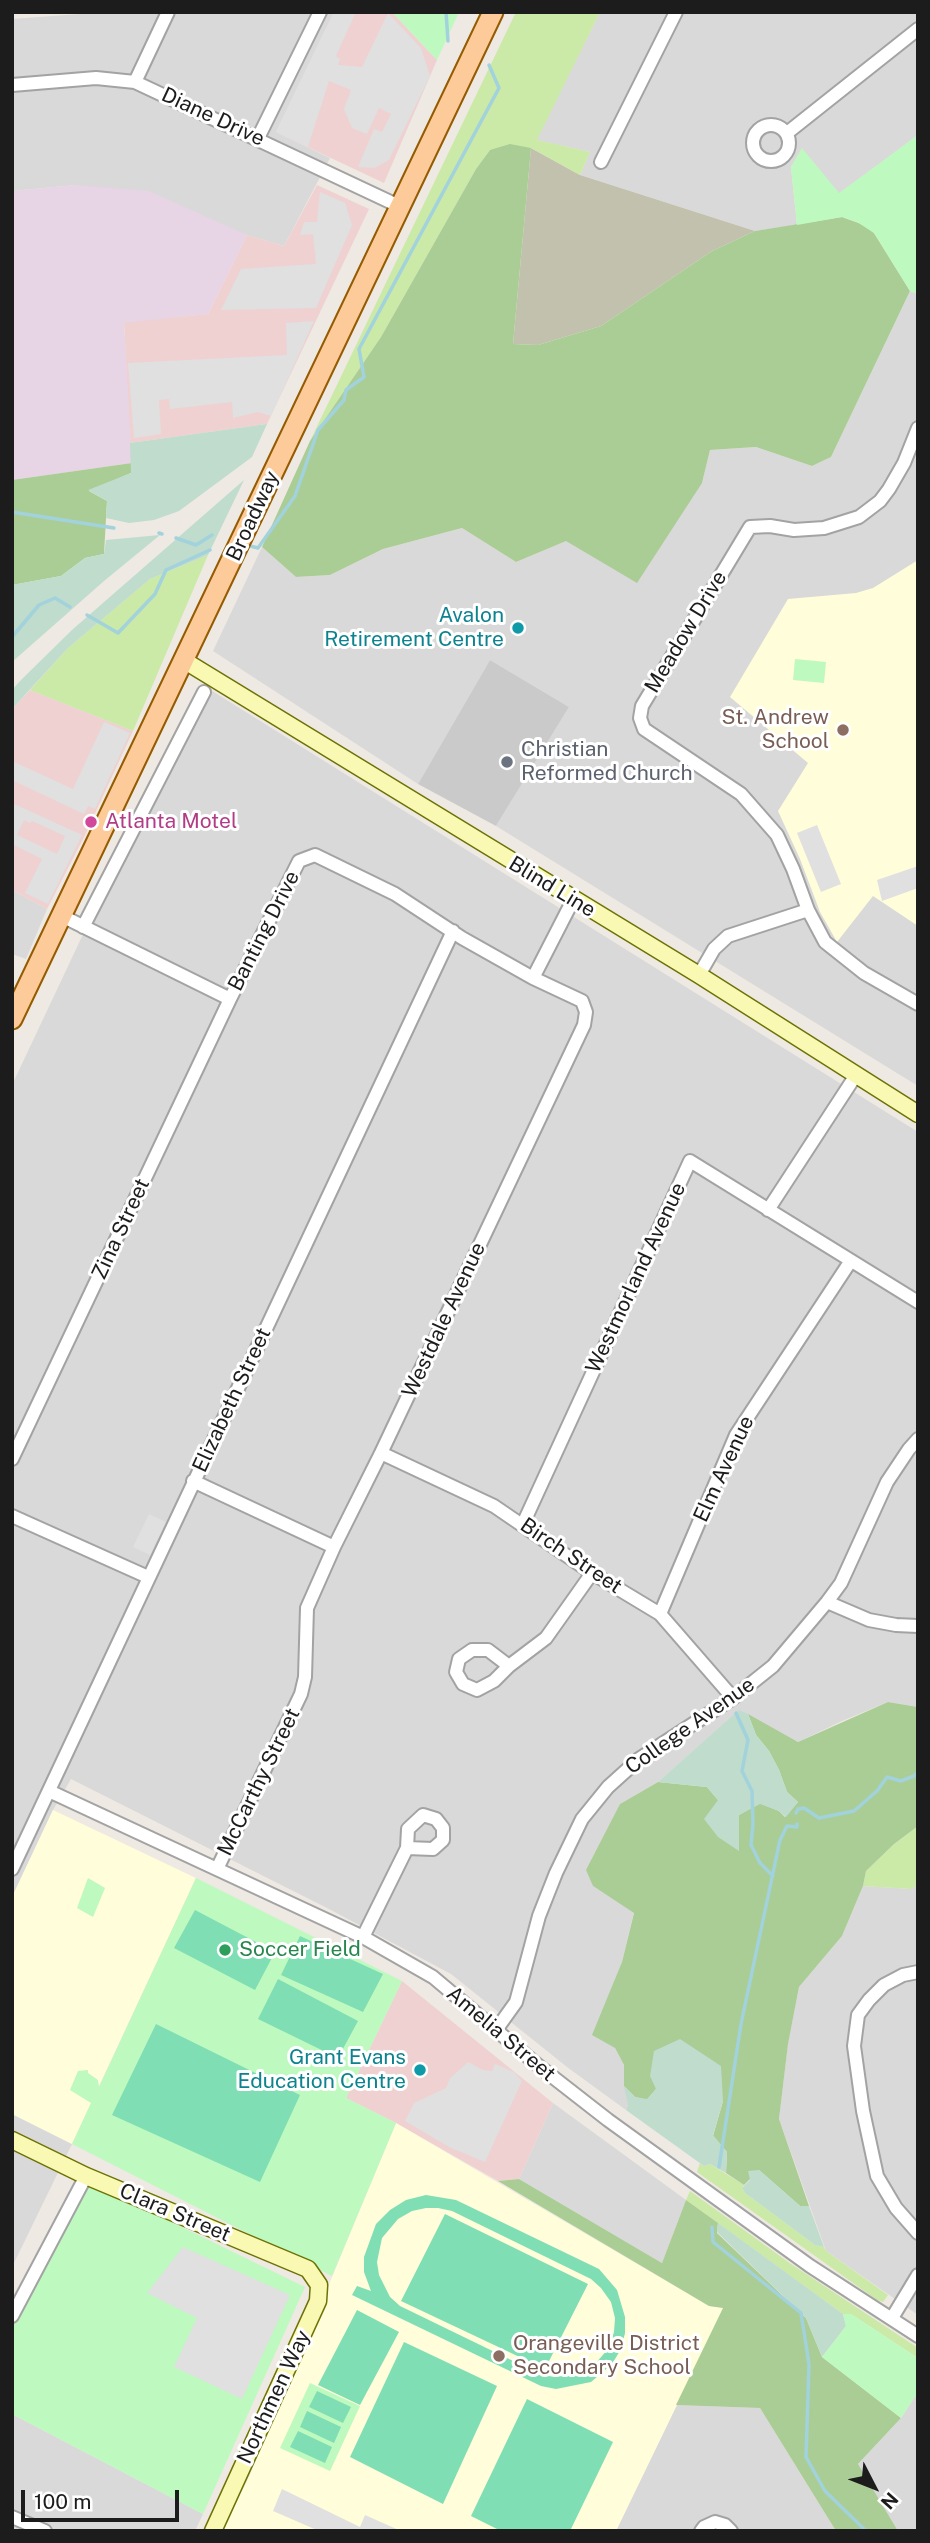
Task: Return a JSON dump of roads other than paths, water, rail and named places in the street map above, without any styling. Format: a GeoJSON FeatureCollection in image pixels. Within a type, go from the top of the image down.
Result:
{"type":"FeatureCollection","features":[{"type":"Feature","properties":{"kind":"main road","name":"Broadway"},"geometry":{"type":"LineString","coordinates":[[12,1019],[493,12]]}},
{"type":"Feature","properties":{"kind":"street"},"geometry":{"type":"LineString","coordinates":[[135,82],[168,12]]}},
{"type":"Feature","properties":{"kind":"street"},"geometry":{"type":"LineString","coordinates":[[258,138],[320,12]]}},
{"type":"Feature","properties":{"kind":"street"},"geometry":{"type":"LineString","coordinates":[[601,162],[676,12]]}},
{"type":"Feature","properties":{"kind":"street"},"geometry":{"type":"LineString","coordinates":[[787,133],[918,29]]}},
{"type":"Feature","properties":{"kind":"street","name":"Diane Drive"},"geometry":{"type":"LineString","coordinates":[[12,85],[96,78],[135,82],[401,207]]}},
{"type":"Feature","properties":{"kind":"street","name":"Meadow Drive"},"geometry":{"type":"LineString","coordinates":[[918,429],[904,463],[889,489],[880,501],[859,517],[824,528],[794,530],[770,526],[750,527],[642,706],[640,718],[644,729],[741,794],[777,835],[808,910],[825,942],[843,957],[918,1004]]}},
{"type":"Feature","properties":{"kind":"street","name":"Blind Line"},"geometry":{"type":"LineString","coordinates":[[185,661],[699,975],[918,1114]]}},
{"type":"Feature","properties":{"kind":"street"},"geometry":{"type":"LineString","coordinates":[[83,927],[204,692]]}},
{"type":"Feature","properties":{"kind":"street","name":"Banting Drive"},"geometry":{"type":"LineString","coordinates":[[60,915],[230,999],[299,861],[315,855],[395,894],[462,938],[533,978]]}},
{"type":"Feature","properties":{"kind":"street"},"geometry":{"type":"LineString","coordinates":[[533,978],[573,900]]}},
{"type":"Feature","properties":{"kind":"street"},"geometry":{"type":"LineString","coordinates":[[699,975],[714,949],[728,936],[808,910]]}},
{"type":"Feature","properties":{"kind":"street","name":"Elizabeth Street"},"geometry":{"type":"LineString","coordinates":[[12,1870],[453,931]]}},
{"type":"Feature","properties":{"kind":"street","name":"Westdale Avenue"},"geometry":{"type":"LineString","coordinates":[[301,1694],[305,1677],[307,1608],[584,1025],[586,1012],[582,1001],[533,978]]}},
{"type":"Feature","properties":{"kind":"street","name":"Zina Street"},"geometry":{"type":"LineString","coordinates":[[12,1459],[230,999]]}},
{"type":"Feature","properties":{"kind":"street"},"geometry":{"type":"LineString","coordinates":[[768,1210],[856,1075]]}},
{"type":"Feature","properties":{"kind":"street","name":"Westmorland Avenue"},"geometry":{"type":"LineString","coordinates":[[523,1524],[690,1161],[918,1302]]}},
{"type":"Feature","properties":{"kind":"street","name":"Elm Avenue"},"geometry":{"type":"LineString","coordinates":[[660,1614],[736,1435],[850,1262]]}},
{"type":"Feature","properties":{"kind":"street","name":"College Avenue"},"geometry":{"type":"LineString","coordinates":[[496,2030],[516,2002],[539,1916],[582,1819],[608,1787],[639,1759],[733,1698],[773,1666],[841,1583],[887,1482],[915,1448]]}},
{"type":"Feature","properties":{"kind":"street","name":"Birch Street"},"geometry":{"type":"LineString","coordinates":[[381,1453],[495,1506],[592,1573],[660,1614],[733,1698]]}},
{"type":"Feature","properties":{"kind":"street"},"geometry":{"type":"LineString","coordinates":[[193,1481],[334,1547]]}},
{"type":"Feature","properties":{"kind":"street"},"geometry":{"type":"LineString","coordinates":[[12,1516],[148,1577]]}},
{"type":"Feature","properties":{"kind":"street"},"geometry":{"type":"LineString","coordinates":[[509,1666],[546,1638],[592,1573]]}},
{"type":"Feature","properties":{"kind":"street"},"geometry":{"type":"LineString","coordinates":[[827,1602],[869,1619],[896,1625],[918,1626]]}},
{"type":"Feature","properties":{"kind":"street","name":"McCarthy Street"},"geometry":{"type":"LineString","coordinates":[[218,1869],[301,1694]]}},
{"type":"Feature","properties":{"kind":"street","name":"Amelia Street"},"geometry":{"type":"LineString","coordinates":[[49,1791],[363,1937],[433,1978],[570,2091],[668,2164],[810,2266],[918,2336]]}},
{"type":"Feature","properties":{"kind":"street"},"geometry":{"type":"LineString","coordinates":[[363,1937],[407,1848]]}},
{"type":"Feature","properties":{"kind":"street"},"geometry":{"type":"LineString","coordinates":[[918,1972],[903,1975],[884,1985],[869,2000],[858,2015],[854,2046],[863,2111],[877,2176],[895,2208],[918,2233]]}},
{"type":"Feature","properties":{"kind":"street","name":"Clara Street"},"geometry":{"type":"LineString","coordinates":[[12,2140],[86,2176],[308,2269],[318,2285],[318,2301]]}},
{"type":"Feature","properties":{"kind":"street"},"geometry":{"type":"LineString","coordinates":[[12,2316],[86,2176]]}},
{"type":"Feature","properties":{"kind":"street"},"geometry":{"type":"LineString","coordinates":[[892,2318],[918,2275]]}},
{"type":"Feature","properties":{"kind":"street","name":"Northmen Way"},"geometry":{"type":"LineString","coordinates":[[213,2531],[318,2301]]}},
{"type":"Feature","properties":{"kind":"street"},"geometry":{"type":"LineString","coordinates":[[12,2517],[45,2531]]}},
{"type":"Feature","properties":{"kind":"street"},"geometry":{"type":"LineString","coordinates":[[702,2529],[715,2522],[725,2525],[731,2531]]}},
{"type":"Feature","properties":{"kind":"waterway"},"geometry":{"type":"LineString","coordinates":[[446,12],[448,41]]}},
{"type":"Feature","properties":{"kind":"waterway"},"geometry":{"type":"LineString","coordinates":[[250,546],[258,548],[295,496],[318,430],[344,400],[346,390],[364,377],[359,349],[499,88],[489,65]]}},
{"type":"Feature","properties":{"kind":"waterway"},"geometry":{"type":"LineString","coordinates":[[12,512],[114,528]]}},
{"type":"Feature","properties":{"kind":"waterway"},"geometry":{"type":"LineString","coordinates":[[176,538],[196,545],[212,535]]}},
{"type":"Feature","properties":{"kind":"waterway"},"geometry":{"type":"LineString","coordinates":[[87,615],[118,633],[155,594],[166,570],[210,550]]}},
{"type":"Feature","properties":{"kind":"waterway"},"geometry":{"type":"LineString","coordinates":[[12,637],[39,605],[55,598],[70,607]]}},
{"type":"Feature","properties":{"kind":"waterway"},"geometry":{"type":"LineString","coordinates":[[736,1713],[748,1740],[742,1771],[752,1791],[751,1845],[760,1863],[773,1876]]}},
{"type":"Feature","properties":{"kind":"waterway"},"geometry":{"type":"LineString","coordinates":[[796,1813],[798,1809],[804,1808],[819,1818],[854,1811],[877,1791],[887,1777],[901,1781],[918,1772]]}},
{"type":"Feature","properties":{"kind":"waterway"},"geometry":{"type":"LineString","coordinates":[[719,2167],[741,2024],[780,1840],[787,1826],[797,1827],[797,1824]]}},
{"type":"Feature","properties":{"kind":"waterway"},"geometry":{"type":"LineString","coordinates":[[712,2227],[713,2242],[801,2313],[809,2364],[806,2457],[825,2491],[866,2531]]}},
{"type":"Feature","properties":{"kind":"place","name":"Avalon Retirement Centre"},"geometry":{"type":"Point","coordinates":[518,628]}},
{"type":"Feature","properties":{"kind":"place","name":"St. Andrew School"},"geometry":{"type":"Point","coordinates":[843,730]}},
{"type":"Feature","properties":{"kind":"place","name":"Christian Reformed Church"},"geometry":{"type":"Point","coordinates":[507,762]}},
{"type":"Feature","properties":{"kind":"place","name":"Atlanta Motel"},"geometry":{"type":"Point","coordinates":[91,822]}},
{"type":"Feature","properties":{"kind":"place","name":"Soccer Field"},"geometry":{"type":"Point","coordinates":[225,1950]}},
{"type":"Feature","properties":{"kind":"place","name":"Grant Evans Education Centre"},"geometry":{"type":"Point","coordinates":[420,2070]}},
{"type":"Feature","properties":{"kind":"place","name":"Orangeville District Secondary School"},"geometry":{"type":"Point","coordinates":[499,2356]}}]}
